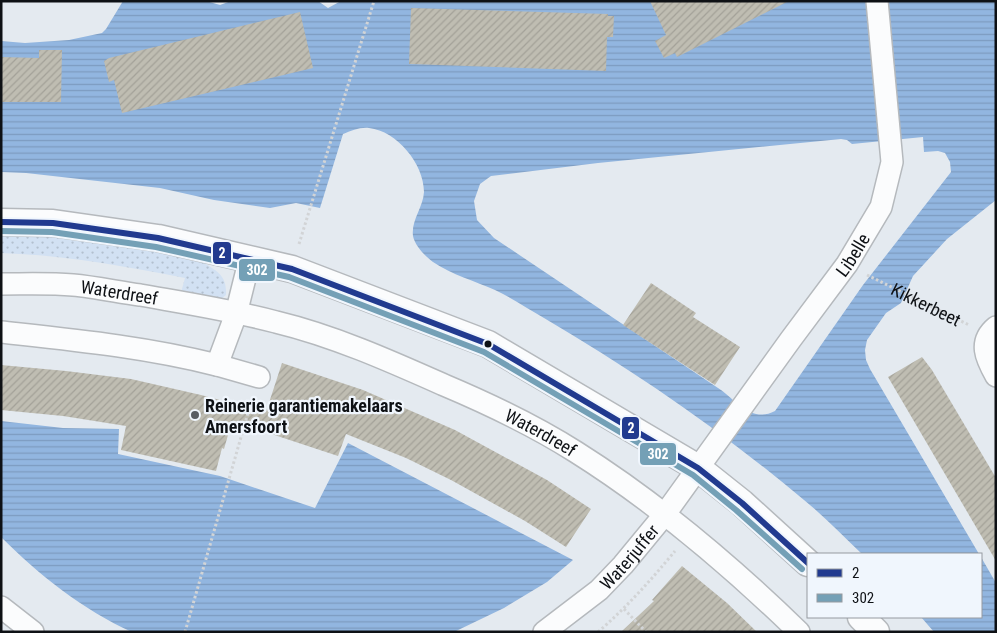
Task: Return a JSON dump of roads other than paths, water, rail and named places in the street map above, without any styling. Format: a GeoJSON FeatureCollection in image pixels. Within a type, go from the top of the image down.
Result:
{"type":"FeatureCollection","features":[{"type":"Feature","properties":{"kind":"street","name":"Libelle"},"geometry":{"type":"LineString","coordinates":[[698,468],[790,339],[847,264],[881,207],[892,162],[877,1]]}},
{"type":"Feature","properties":{"kind":"street"},"geometry":{"type":"LineString","coordinates":[[1,222],[53,223],[158,238],[250,258],[292,269],[488,344],[698,468],[742,503],[807,562]]}},
{"type":"Feature","properties":{"kind":"street"},"geometry":{"type":"LineString","coordinates":[[217,365],[236,314],[250,258]]}},
{"type":"Feature","properties":{"kind":"street","name":"Waterdreef"},"geometry":{"type":"LineString","coordinates":[[1,284],[73,285],[203,305],[277,322],[355,347],[476,399],[574,450],[665,514],[753,587],[799,632]]}},
{"type":"Feature","properties":{"kind":"street"},"geometry":{"type":"LineString","coordinates":[[992,331],[984,347],[988,361],[996,376]]}},
{"type":"Feature","properties":{"kind":"street"},"geometry":{"type":"LineString","coordinates":[[1,332],[101,343],[189,358],[259,377]]}},
{"type":"Feature","properties":{"kind":"street","name":"Waterjuffer"},"geometry":{"type":"LineString","coordinates":[[544,632],[572,612],[623,566],[665,514],[698,468]]}},
{"type":"Feature","properties":{"kind":"street"},"geometry":{"type":"LineString","coordinates":[[1,607],[33,632]]}},
{"type":"Feature","properties":{"kind":"street"},"geometry":{"type":"LineString","coordinates":[[862,618],[876,632]]}},
{"type":"Feature","properties":{"kind":"water"},"geometry":{"type":"Polygon","coordinates":[[[123,1],[206,1],[220,5],[231,1],[318,1],[328,8],[341,1],[996,1],[996,200],[947,239],[913,276],[901,303],[886,313],[867,340],[865,350],[866,360],[870,369],[978,553],[861,553],[819,513],[742,450],[645,381],[508,296],[448,271],[433,262],[421,250],[413,236],[414,225],[424,192],[423,181],[419,171],[414,160],[399,142],[379,130],[362,128],[343,134],[320,208],[296,203],[270,208],[214,200],[160,188],[26,173],[1,172],[1,41],[25,43],[69,40],[102,33],[123,1]],[[923,137],[852,144],[847,140],[841,139],[598,163],[491,176],[480,184],[474,201],[477,220],[494,238],[721,390],[746,410],[752,413],[767,414],[775,411],[863,285],[951,172],[950,162],[945,153],[938,151],[924,152],[923,137]]]}},
{"type":"Feature","properties":{"kind":"water"},"geometry":{"type":"Polygon","coordinates":[[[1,421],[63,428],[119,429],[118,454],[220,476],[315,508],[348,443],[573,560],[547,582],[504,608],[454,632],[132,632],[96,613],[62,590],[1,537],[1,421]]]}},
{"type":"Feature","properties":{"kind":"water"},"geometry":{"type":"Polygon","coordinates":[[[982,559],[996,583],[996,632],[934,632],[922,618],[982,618],[982,559]]]}},
{"type":"Feature","properties":{"kind":"place","name":"Reinerie garantiemakelaars Amersfoort"},"geometry":{"type":"Point","coordinates":[195,415]}}]}
